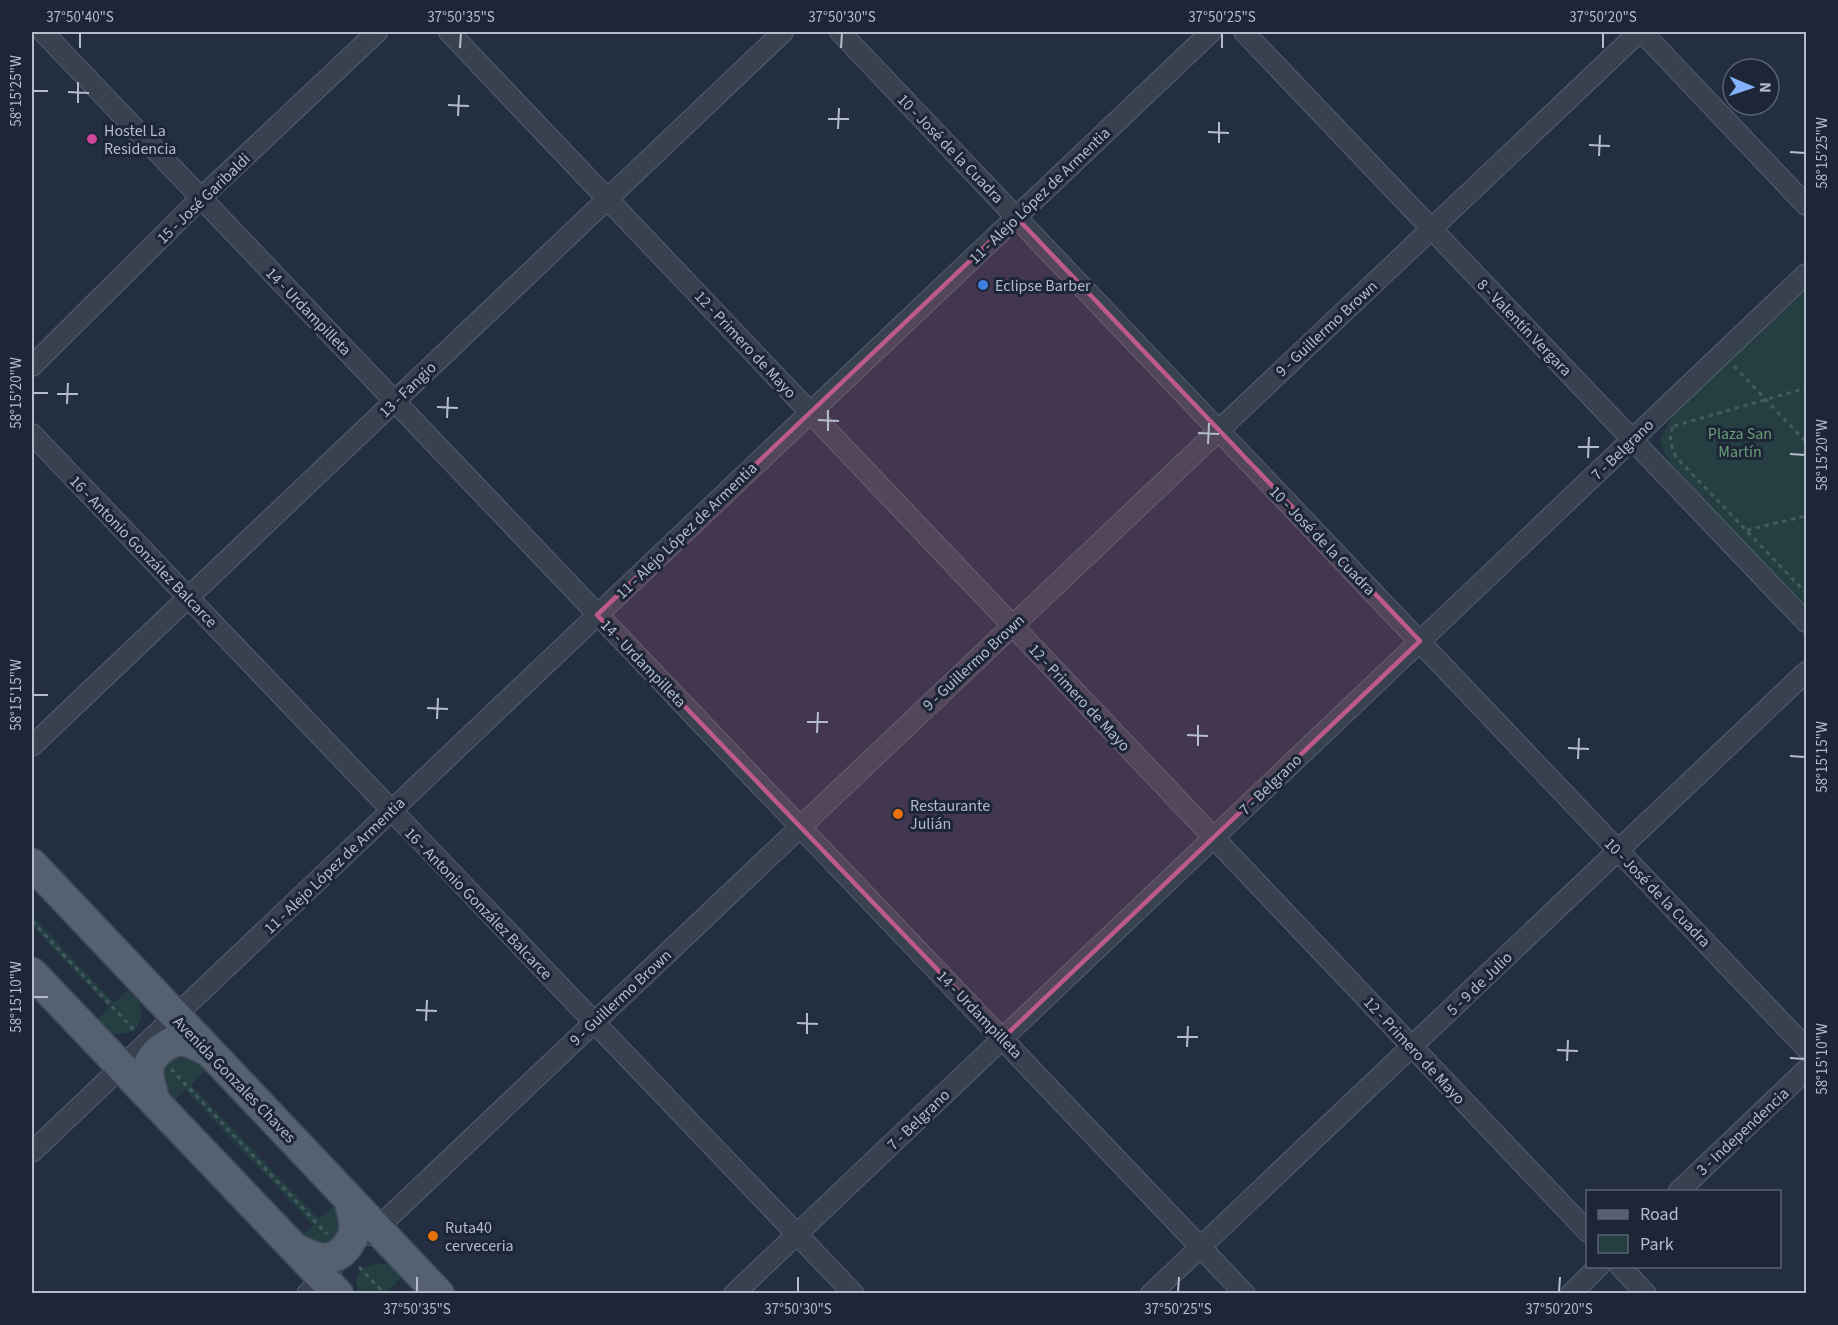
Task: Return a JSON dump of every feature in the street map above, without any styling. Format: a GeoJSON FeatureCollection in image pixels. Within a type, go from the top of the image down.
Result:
{"type":"FeatureCollection","features":[{"type":"Feature","properties":{"kind":"main road","name":"Avenida Gonzales Chaves"},"geometry":{"type":"LineString","coordinates":[[32,864],[439,1293]]}},
{"type":"Feature","properties":{"kind":"main road"},"geometry":{"type":"LineString","coordinates":[[32,973],[296,1249],[323,1288]]}},
{"type":"Feature","properties":{"kind":"main road"},"geometry":{"type":"LineString","coordinates":[[155,1102],[150,1081],[151,1048],[172,1041],[189,1041],[210,1052]]}},
{"type":"Feature","properties":{"kind":"main road"},"geometry":{"type":"LineString","coordinates":[[296,1249],[314,1258],[331,1259],[345,1253],[354,1235],[354,1219],[349,1199]]}},
{"type":"Feature","properties":{"kind":"street","name":"14 - Urdampilleta"},"geometry":{"type":"LineString","coordinates":[[43,32],[1245,1293]]}},
{"type":"Feature","properties":{"kind":"street","name":"15 - José Garibaldi"},"geometry":{"type":"LineString","coordinates":[[32,366],[201,198],[377,32]]}},
{"type":"Feature","properties":{"kind":"street","name":"12 - Primero de Mayo"},"geometry":{"type":"LineString","coordinates":[[449,32],[1586,1231]]}},
{"type":"Feature","properties":{"kind":"street","name":"13 - Fangio"},"geometry":{"type":"LineString","coordinates":[[32,746],[783,32]]}},
{"type":"Feature","properties":{"kind":"street","name":"10 - José de la Cuadra"},"geometry":{"type":"LineString","coordinates":[[840,32],[1806,1048]]}},
{"type":"Feature","properties":{"kind":"street","name":"11 - Alejo López de Armentia"},"geometry":{"type":"LineString","coordinates":[[32,1152],[122,1067],[151,1048],[175,1016],[1211,32]]}},
{"type":"Feature","properties":{"kind":"street","name":"8 - Valentín Vergara"},"geometry":{"type":"LineString","coordinates":[[1244,32],[1806,622]]}},
{"type":"Feature","properties":{"kind":"street","name":"9 - Guillermo Brown"},"geometry":{"type":"LineString","coordinates":[[323,1288],[345,1253],[377,1228],[1641,32]]}},
{"type":"Feature","properties":{"kind":"street"},"geometry":{"type":"LineString","coordinates":[[1641,32],[1806,205]]}},
{"type":"Feature","properties":{"kind":"street","name":"7 - Belgrano"},"geometry":{"type":"LineString","coordinates":[[734,1293],[1806,274]]}},
{"type":"Feature","properties":{"kind":"street","name":"16 - Antonio González Balcarce"},"geometry":{"type":"LineString","coordinates":[[32,434],[593,1023],[854,1293]]}},
{"type":"Feature","properties":{"kind":"street","name":"5 - 9 de Julio"},"geometry":{"type":"LineString","coordinates":[[1151,1293],[1806,672]]}},
{"type":"Feature","properties":{"kind":"street","name":"3 - Independencia"},"geometry":{"type":"LineString","coordinates":[[1679,1190],[1806,1070]]}},
{"type":"Feature","properties":{"kind":"street"},"geometry":{"type":"LineString","coordinates":[[1571,1293],[1597,1268]]}},
{"type":"Feature","properties":{"kind":"street"},"geometry":{"type":"LineString","coordinates":[[1622,1268],[1646,1293]]}},
{"type":"Feature","properties":{"kind":"path"},"geometry":{"type":"LineString","coordinates":[[1734,366],[1806,442]]}},
{"type":"Feature","properties":{"kind":"path"},"geometry":{"type":"LineString","coordinates":[[1674,426],[1806,388]]}},
{"type":"Feature","properties":{"kind":"path"},"geometry":{"type":"LineString","coordinates":[[1679,418],[1670,438],[1676,457],[1806,593]]}},
{"type":"Feature","properties":{"kind":"path"},"geometry":{"type":"LineString","coordinates":[[1746,530],[1806,516]]}},
{"type":"Feature","properties":{"kind":"path"},"geometry":{"type":"LineString","coordinates":[[32,921],[385,1293]]}},
{"type":"Feature","properties":{"kind":"highlighted area"},"geometry":{"type":"Polygon","coordinates":[[[1016,217],[1420,641],[1003,1038],[597,615],[1016,217]]]}},
{"type":"Feature","properties":{"kind":"green space","name":"Plaza San Martín"},"geometry":{"type":"Polygon","coordinates":[[[1806,287],[1806,608],[1670,463],[1659,440],[1673,415],[1806,287]]]}},
{"type":"Feature","properties":{"kind":"green space"},"geometry":{"type":"Polygon","coordinates":[[[32,915],[114,1003],[129,989],[141,1009],[141,1019],[135,1030],[122,1034],[113,1033],[95,1022],[109,1008],[32,926],[32,915]]]}},
{"type":"Feature","properties":{"kind":"green space"},"geometry":{"type":"Polygon","coordinates":[[[183,1057],[196,1062],[206,1070],[191,1085],[319,1219],[334,1206],[341,1213],[340,1247],[299,1239],[313,1225],[185,1090],[171,1103],[160,1068],[173,1059],[183,1057]]]}},
{"type":"Feature","properties":{"kind":"green space"},"geometry":{"type":"Polygon","coordinates":[[[381,1263],[388,1265],[403,1276],[389,1290],[392,1293],[358,1293],[357,1280],[360,1272],[368,1266],[381,1263]]]}},
{"type":"Feature","properties":{"kind":"place","name":"Hostel La Residencia"},"geometry":{"type":"Point","coordinates":[92,139]}},
{"type":"Feature","properties":{"kind":"place","name":"Eclipse Barber"},"geometry":{"type":"Point","coordinates":[983,285]}},
{"type":"Feature","properties":{"kind":"place","name":"Restaurante Julián"},"geometry":{"type":"Point","coordinates":[898,814]}},
{"type":"Feature","properties":{"kind":"place","name":"Ruta40 cerveceria"},"geometry":{"type":"Point","coordinates":[433,1236]}}]}
